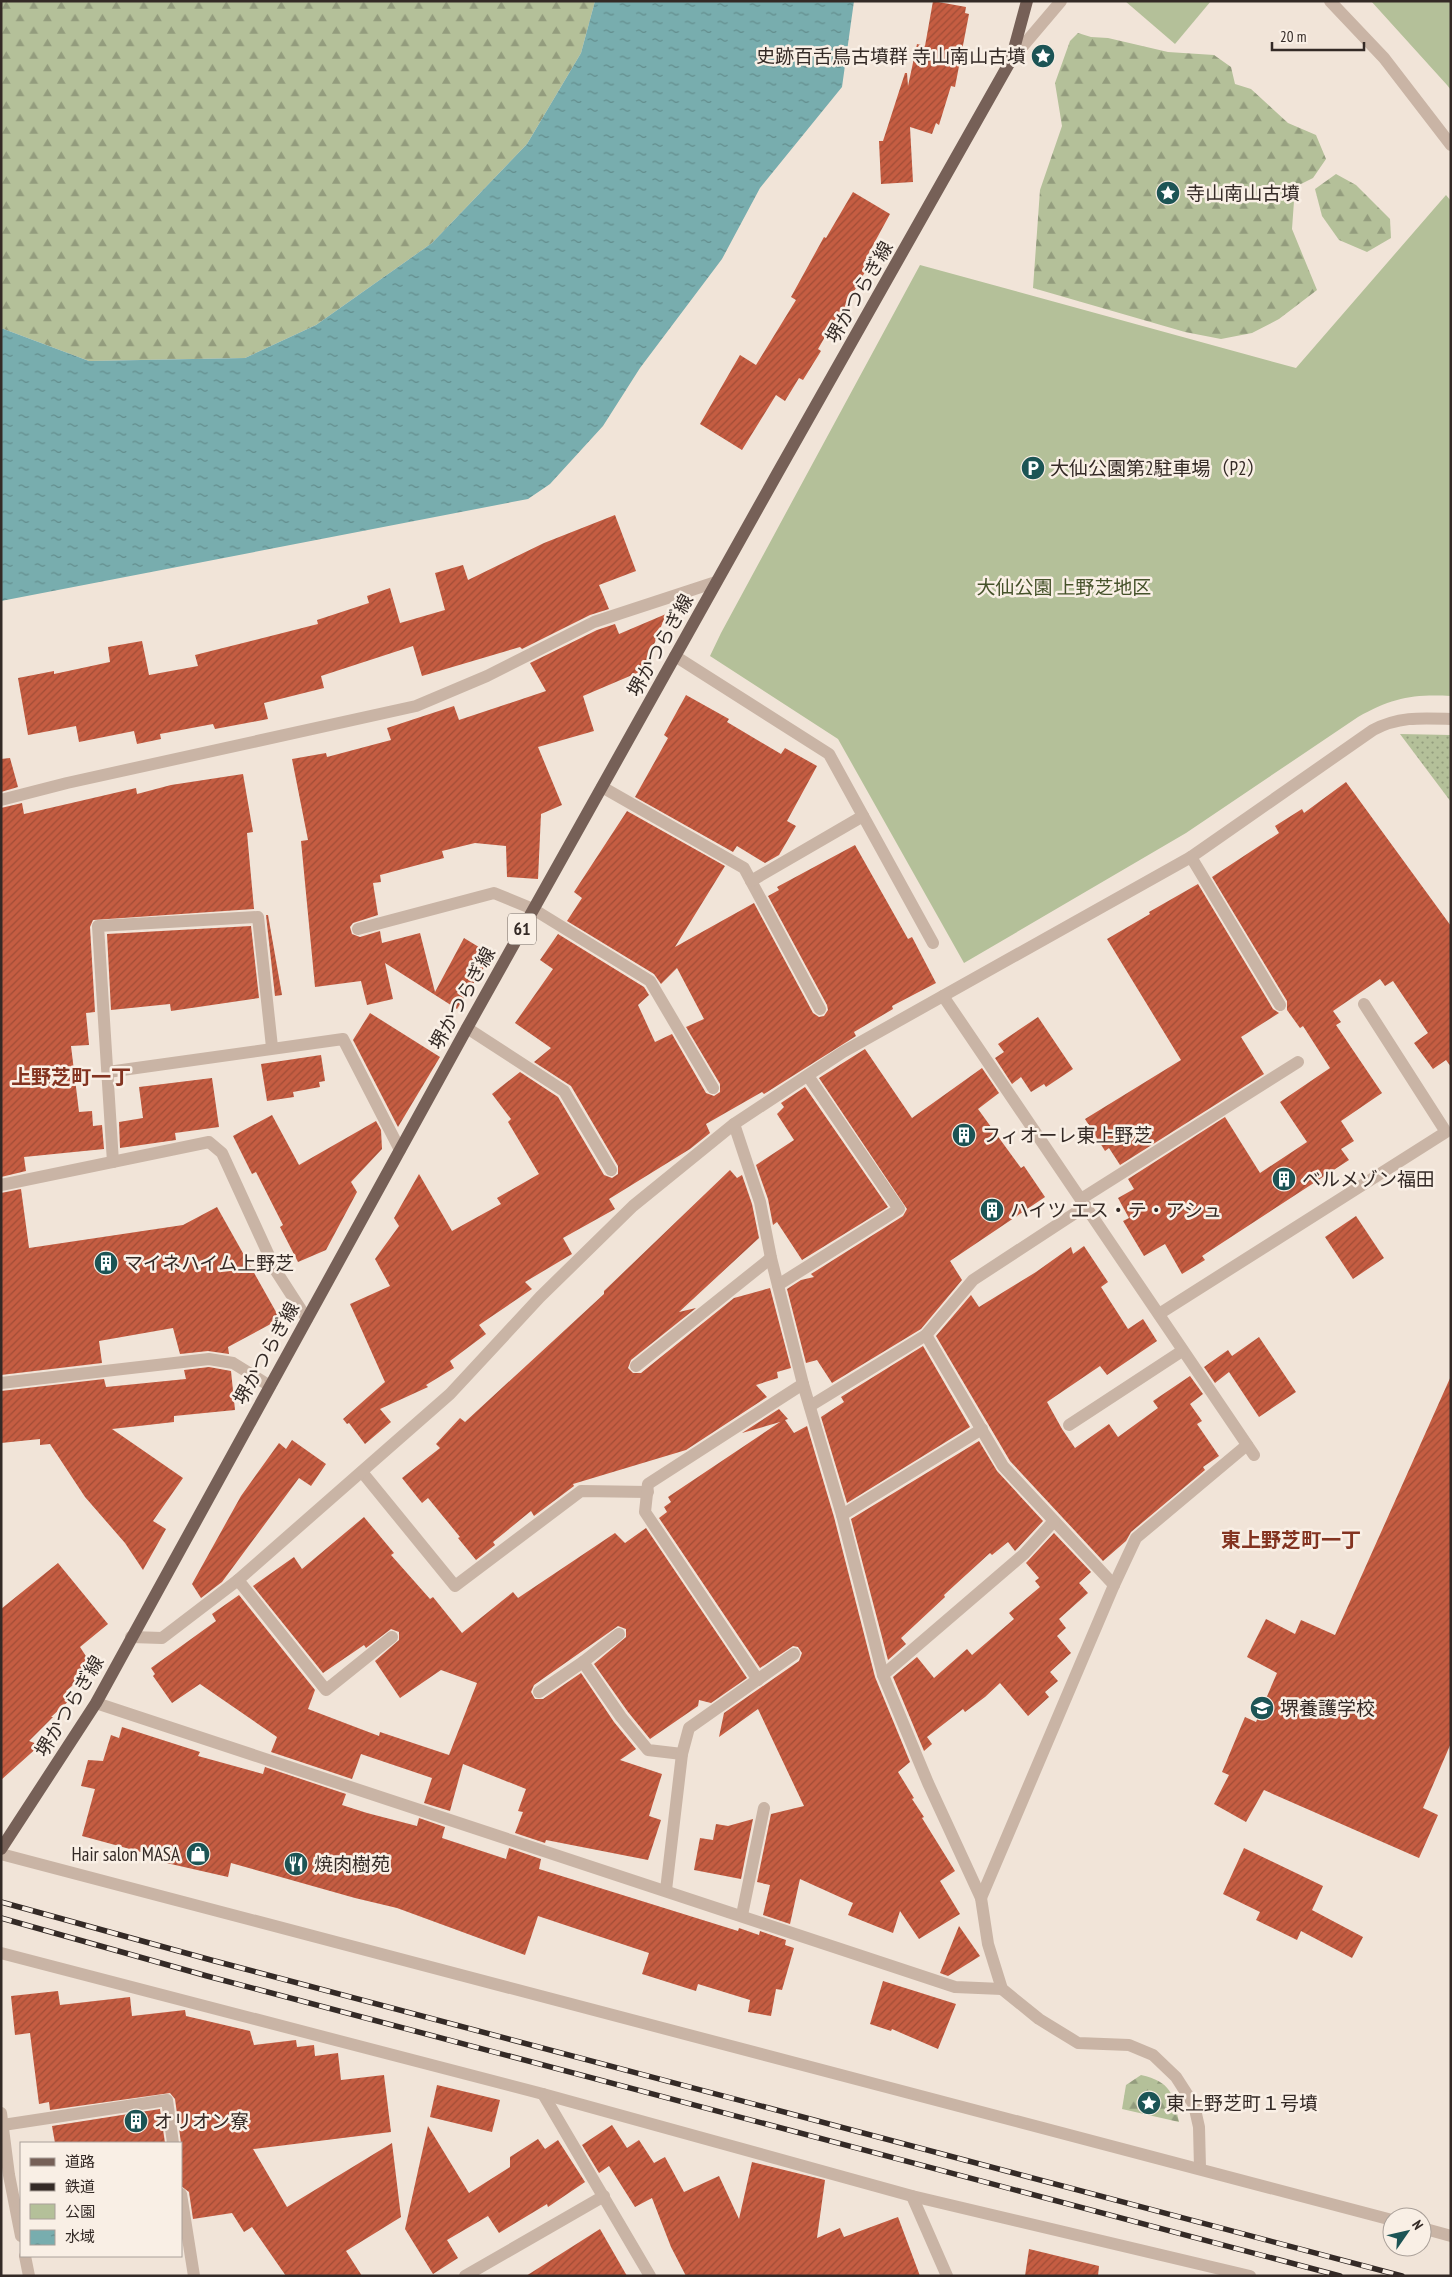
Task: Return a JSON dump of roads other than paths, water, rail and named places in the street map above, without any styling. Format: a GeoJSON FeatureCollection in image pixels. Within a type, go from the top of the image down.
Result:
{"type":"FeatureCollection","features":[{"type":"Feature","properties":{"kind":"main road","name":"堺かつらぎ線"},"geometry":{"type":"LineString","coordinates":[[1,1849],[96,1704],[131,1637],[533,909],[1011,60],[1027,1]]}},
{"type":"Feature","properties":{"kind":"street"},"geometry":{"type":"LineString","coordinates":[[1011,60],[1062,1]]}},
{"type":"Feature","properties":{"kind":"street"},"geometry":{"type":"LineString","coordinates":[[1330,1],[1384,58],[1451,145]]}},
{"type":"Feature","properties":{"kind":"street"},"geometry":{"type":"LineString","coordinates":[[1,800],[67,783],[416,706],[488,676],[594,622],[716,582]]}},
{"type":"Feature","properties":{"kind":"street"},"geometry":{"type":"LineString","coordinates":[[675,656],[829,754],[933,943]]}},
{"type":"Feature","properties":{"kind":"street"},"geometry":{"type":"LineString","coordinates":[[131,1637],[162,1638],[238,1580],[450,1394],[540,1297],[633,1206],[734,1124],[843,1052],[1191,857],[1373,730],[1388,722],[1412,717],[1451,719]]}},
{"type":"Feature","properties":{"kind":"street"},"geometry":{"type":"LineString","coordinates":[[602,787],[744,868],[820,1009]]}},
{"type":"Feature","properties":{"kind":"street"},"geometry":{"type":"LineString","coordinates":[[751,881],[863,816]]}},
{"type":"Feature","properties":{"kind":"street"},"geometry":{"type":"LineString","coordinates":[[1191,857],[1280,1004]]}},
{"type":"Feature","properties":{"kind":"street"},"geometry":{"type":"LineString","coordinates":[[358,930],[494,893],[533,909],[650,981],[713,1088]]}},
{"type":"Feature","properties":{"kind":"street"},"geometry":{"type":"LineString","coordinates":[[113,1162],[98,926],[258,917],[272,1047]]}},
{"type":"Feature","properties":{"kind":"street"},"geometry":{"type":"LineString","coordinates":[[943,996],[1250,1450],[1136,1538],[1114,1584],[981,1898]]}},
{"type":"Feature","properties":{"kind":"street"},"geometry":{"type":"LineString","coordinates":[[1159,1314],[1446,1132],[1364,1004]]}},
{"type":"Feature","properties":{"kind":"street"},"geometry":{"type":"LineString","coordinates":[[467,1028],[564,1091],[611,1170]]}},
{"type":"Feature","properties":{"kind":"street"},"geometry":{"type":"LineString","coordinates":[[108,1072],[272,1047],[343,1039],[400,1150]]}},
{"type":"Feature","properties":{"kind":"street"},"geometry":{"type":"LineString","coordinates":[[810,1406],[926,1335],[973,1280],[1083,1203],[1298,1062]]}},
{"type":"Feature","properties":{"kind":"street"},"geometry":{"type":"LineString","coordinates":[[778,1286],[899,1209],[808,1076]]}},
{"type":"Feature","properties":{"kind":"street"},"geometry":{"type":"LineString","coordinates":[[734,1124],[760,1202],[771,1258],[803,1384],[842,1515],[883,1675],[928,1783],[981,1898],[988,1944],[1002,1988],[1039,2018],[1078,2043],[1129,2045],[1153,2055],[1176,2076],[1194,2105],[1199,2127],[1200,2168]]}},
{"type":"Feature","properties":{"kind":"street"},"geometry":{"type":"LineString","coordinates":[[1,1185],[209,1142],[222,1153],[276,1271],[307,1319]]}},
{"type":"Feature","properties":{"kind":"street"},"geometry":{"type":"LineString","coordinates":[[636,1366],[771,1258]]}},
{"type":"Feature","properties":{"kind":"street"},"geometry":{"type":"LineString","coordinates":[[926,1335],[1003,1466],[1114,1584]]}},
{"type":"Feature","properties":{"kind":"street"},"geometry":{"type":"LineString","coordinates":[[1069,1426],[1182,1351]]}},
{"type":"Feature","properties":{"kind":"street"},"geometry":{"type":"LineString","coordinates":[[1,1383],[209,1359],[233,1363],[270,1386]]}},
{"type":"Feature","properties":{"kind":"street"},"geometry":{"type":"LineString","coordinates":[[758,1680],[645,1512],[648,1484],[803,1384]]}},
{"type":"Feature","properties":{"kind":"street"},"geometry":{"type":"LineString","coordinates":[[842,1515],[982,1429]]}},
{"type":"Feature","properties":{"kind":"street"},"geometry":{"type":"LineString","coordinates":[[362,1472],[455,1586],[581,1491],[648,1492]]}},
{"type":"Feature","properties":{"kind":"street"},"geometry":{"type":"LineString","coordinates":[[883,1675],[1024,1554],[1054,1521]]}},
{"type":"Feature","properties":{"kind":"street"},"geometry":{"type":"LineString","coordinates":[[238,1580],[326,1690],[392,1637]]}},
{"type":"Feature","properties":{"kind":"street"},"geometry":{"type":"LineString","coordinates":[[539,1692],[583,1662],[619,1634]]}},
{"type":"Feature","properties":{"kind":"street"},"geometry":{"type":"LineString","coordinates":[[666,1890],[682,1754],[689,1728],[794,1654]]}},
{"type":"Feature","properties":{"kind":"street"},"geometry":{"type":"LineString","coordinates":[[583,1662],[621,1717],[648,1750],[682,1754]]}},
{"type":"Feature","properties":{"kind":"street"},"geometry":{"type":"LineString","coordinates":[[96,1704],[742,1915],[955,1987],[1002,1988]]}},
{"type":"Feature","properties":{"kind":"street"},"geometry":{"type":"LineString","coordinates":[[742,1915],[764,1808]]}},
{"type":"Feature","properties":{"kind":"street"},"geometry":{"type":"LineString","coordinates":[[1,1854],[1382,2217]]}},
{"type":"Feature","properties":{"kind":"street"},"geometry":{"type":"LineString","coordinates":[[1,1954],[542,2094],[912,2196],[1250,2276]]}},
{"type":"Feature","properties":{"kind":"street"},"geometry":{"type":"LineString","coordinates":[[542,2094],[650,2276]]}},
{"type":"Feature","properties":{"kind":"street"},"geometry":{"type":"LineString","coordinates":[[20,2231],[9,2175],[2,2119],[167,2100],[173,2142]]}},
{"type":"Feature","properties":{"kind":"street"},"geometry":{"type":"LineString","coordinates":[[465,2276],[604,2196]]}},
{"type":"Feature","properties":{"kind":"street"},"geometry":{"type":"LineString","coordinates":[[912,2196],[947,2276]]}},
{"type":"Feature","properties":{"kind":"street"},"geometry":{"type":"LineString","coordinates":[[182,2200],[194,2276]]}},
{"type":"Feature","properties":{"kind":"street"},"geometry":{"type":"LineString","coordinates":[[1432,2231],[1451,2236]]}},
{"type":"Feature","properties":{"kind":"street"},"geometry":{"type":"LineString","coordinates":[[25,2257],[29,2276]]}},
{"type":"Feature","properties":{"kind":"water"},"geometry":{"type":"Polygon","coordinates":[[[595,1],[854,1],[842,87],[760,188],[722,259],[640,368],[603,426],[550,484],[528,499],[1,601],[1,328],[89,361],[245,358],[316,325],[432,243],[527,144],[581,53],[595,1]]]}},
{"type":"Feature","properties":{"kind":"railway"},"geometry":{"type":"LineString","coordinates":[[1,1902],[211,1960],[1402,2276]]}},
{"type":"Feature","properties":{"kind":"railway"},"geometry":{"type":"LineString","coordinates":[[1,1918],[207,1976],[1340,2276]]}},
{"type":"Feature","properties":{"kind":"place","name":"史跡百舌鳥古墳群 寺山南山古墳"},"geometry":{"type":"Point","coordinates":[1043,56]}},
{"type":"Feature","properties":{"kind":"place","name":"寺山南山古墳"},"geometry":{"type":"Point","coordinates":[1168,193]}},
{"type":"Feature","properties":{"kind":"place","name":"大仙公園第2駐車場（P2）"},"geometry":{"type":"Point","coordinates":[1033,468]}},
{"type":"Feature","properties":{"kind":"place","name":"フィオーレ東上野芝"},"geometry":{"type":"Point","coordinates":[964,1135]}},
{"type":"Feature","properties":{"kind":"place","name":"ベルメゾン福田"},"geometry":{"type":"Point","coordinates":[1284,1179]}},
{"type":"Feature","properties":{"kind":"place","name":"ハイツ エス・テ・アシュ"},"geometry":{"type":"Point","coordinates":[992,1210]}},
{"type":"Feature","properties":{"kind":"place","name":"マイネハイム上野芝"},"geometry":{"type":"Point","coordinates":[106,1263]}},
{"type":"Feature","properties":{"kind":"place","name":"堺養護学校"},"geometry":{"type":"Point","coordinates":[1262,1708]}},
{"type":"Feature","properties":{"kind":"place","name":"Hair salon MASA"},"geometry":{"type":"Point","coordinates":[198,1854]}},
{"type":"Feature","properties":{"kind":"place","name":"焼肉樹苑"},"geometry":{"type":"Point","coordinates":[296,1864]}},
{"type":"Feature","properties":{"kind":"place","name":"東上野芝町１号墳"},"geometry":{"type":"Point","coordinates":[1149,2103]}},
{"type":"Feature","properties":{"kind":"place","name":"オリオン寮"},"geometry":{"type":"Point","coordinates":[136,2121]}},
{"type":"Feature","properties":{"kind":"district","name":"上野芝町一丁"},"geometry":{"type":"Point","coordinates":[71,1077]}},
{"type":"Feature","properties":{"kind":"district","name":"東上野芝町一丁"},"geometry":{"type":"Point","coordinates":[1291,1540]}},
{"type":"Feature","properties":{"kind":"park label","name":"大仙公園 上野芝地区"},"geometry":{"type":"Point","coordinates":[1064,587]}}]}
